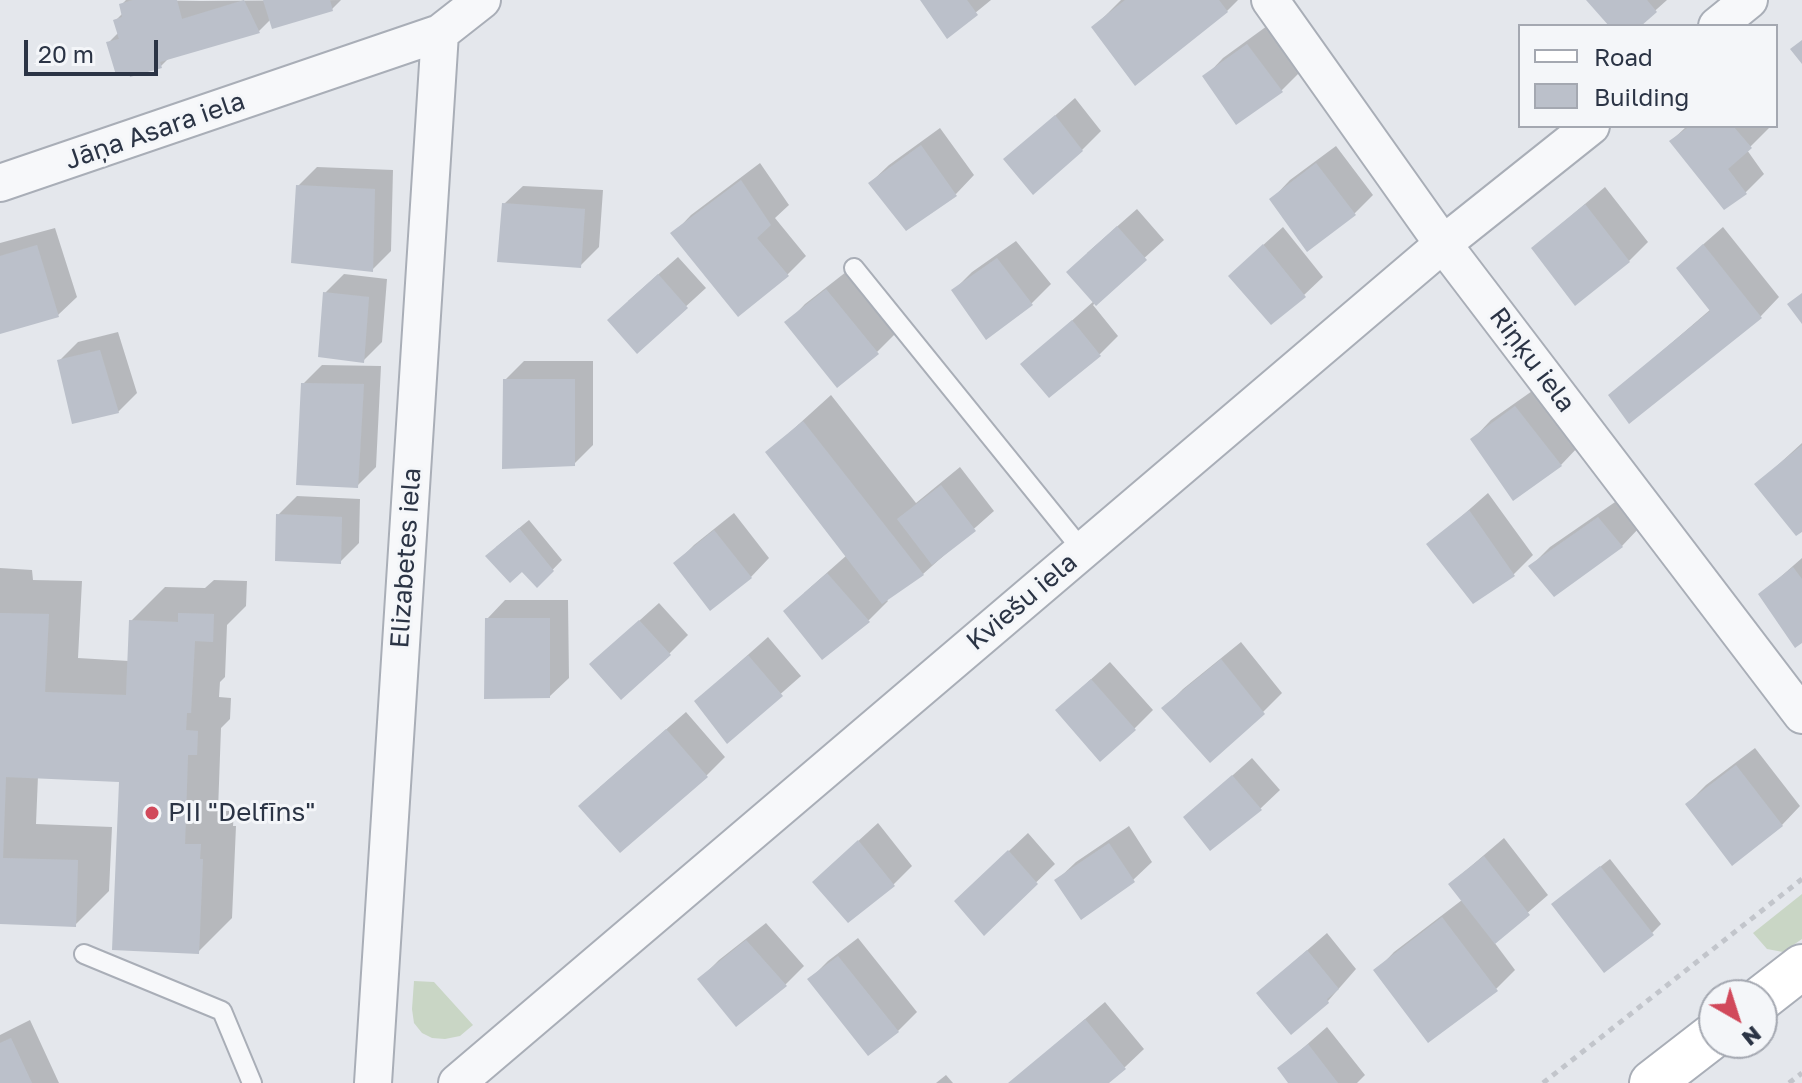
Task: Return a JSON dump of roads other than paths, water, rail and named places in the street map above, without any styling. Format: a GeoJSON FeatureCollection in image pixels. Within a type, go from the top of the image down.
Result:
{"type":"FeatureCollection","features":[{"type":"Feature","properties":{"kind":"street","name":"Jāņa Asara iela"},"geometry":{"type":"LineString","coordinates":[[0,183],[440,33],[482,0]]}},
{"type":"Feature","properties":{"kind":"street","name":"Riņķu iela"},"geometry":{"type":"LineString","coordinates":[[1270,0],[1443,244],[1802,715]]}},
{"type":"Feature","properties":{"kind":"street"},"geometry":{"type":"LineString","coordinates":[[1719,24],[1749,0]]}},
{"type":"Feature","properties":{"kind":"street","name":"Elizabetes iela"},"geometry":{"type":"LineString","coordinates":[[373,1083],[440,33]]}},
{"type":"Feature","properties":{"kind":"street","name":"Kviešu iela"},"geometry":{"type":"LineString","coordinates":[[457,1083],[1443,244],[1588,128]]}},
{"type":"Feature","properties":{"kind":"street"},"geometry":{"type":"LineString","coordinates":[[1778,986],[1802,967]]}},
{"type":"Feature","properties":{"kind":"street"},"geometry":{"type":"LineString","coordinates":[[1652,1083],[1698,1047]]}},
{"type":"Feature","properties":{"kind":"lane"},"geometry":{"type":"LineString","coordinates":[[854,268],[1083,551]]}},
{"type":"Feature","properties":{"kind":"lane"},"geometry":{"type":"LineString","coordinates":[[84,954],[222,1011],[252,1083]]}},
{"type":"Feature","properties":{"kind":"place","name":"PII \"Delfīns\""},"geometry":{"type":"Point","coordinates":[152,813]}}]}
